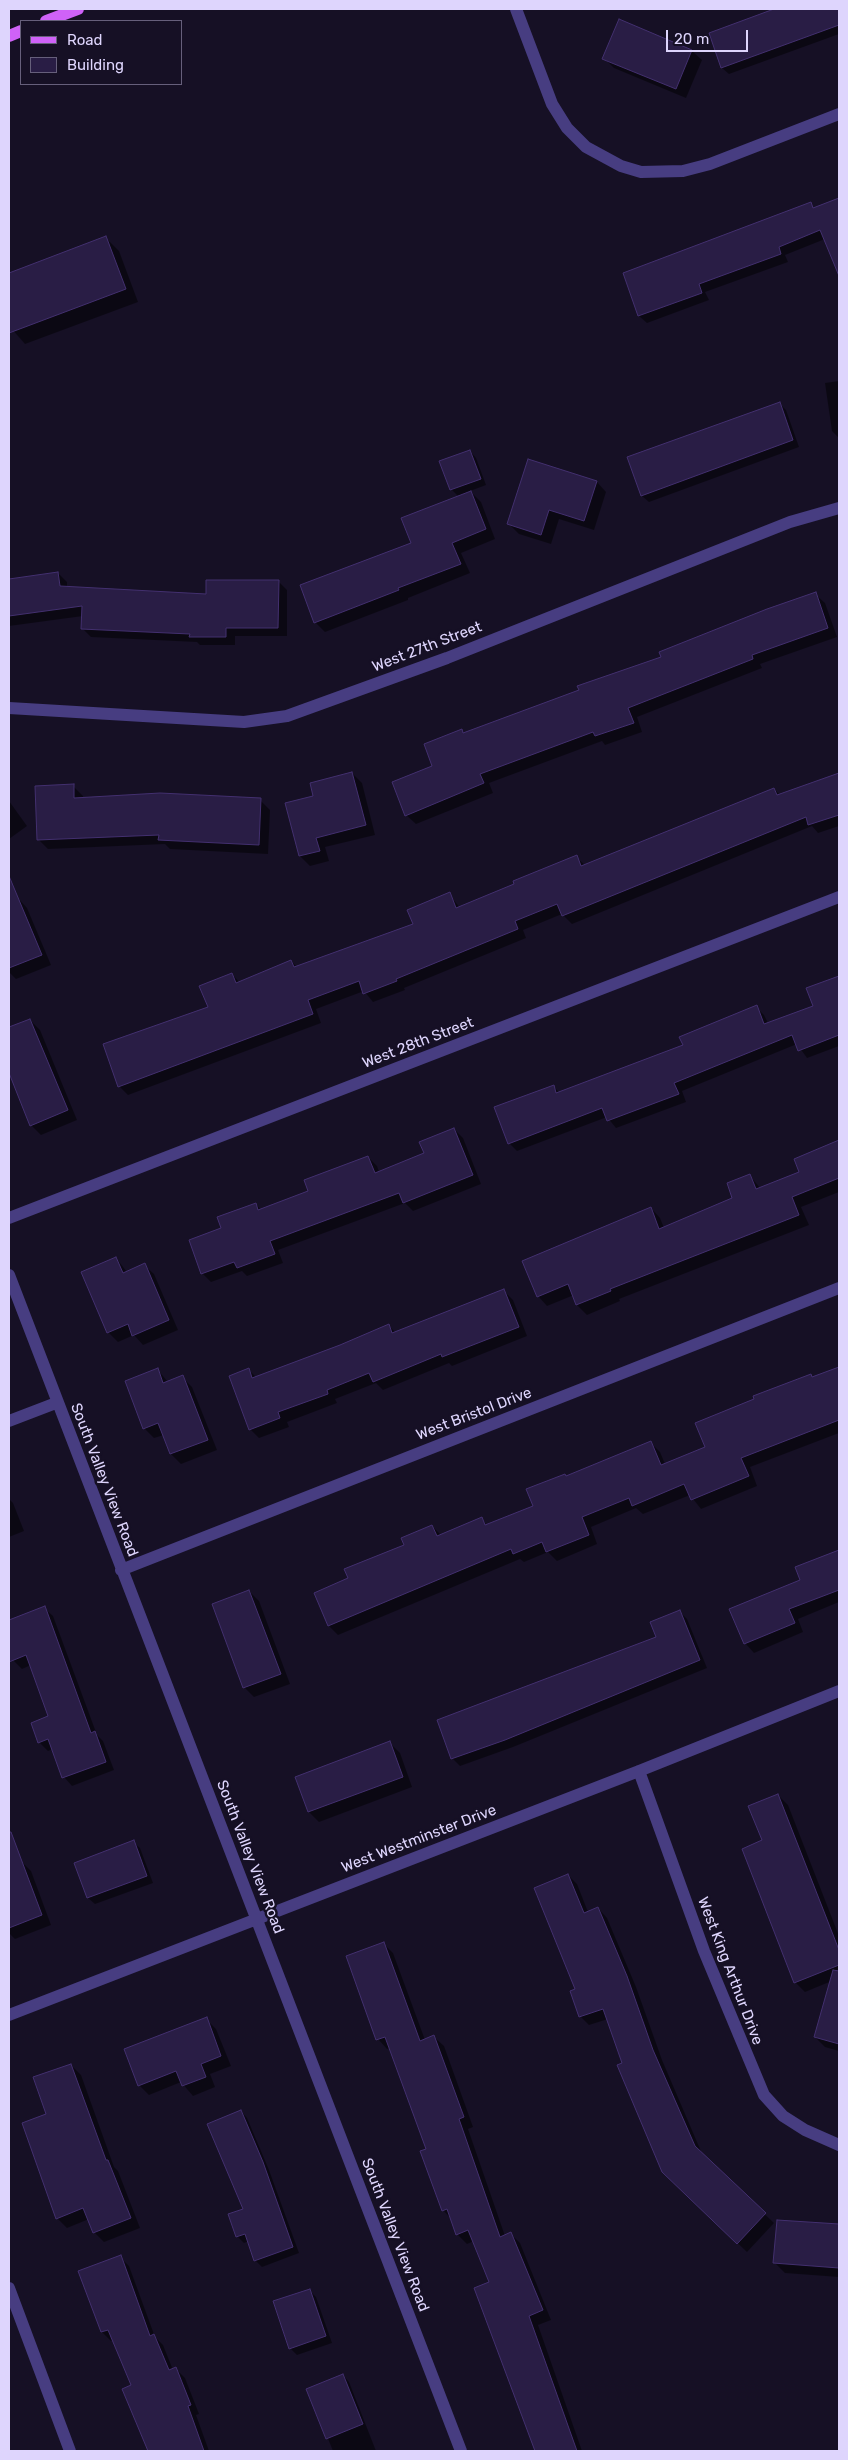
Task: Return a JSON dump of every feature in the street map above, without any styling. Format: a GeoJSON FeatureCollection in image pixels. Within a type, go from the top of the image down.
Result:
{"type":"FeatureCollection","features":[{"type":"Feature","properties":{"kind":"main road"},"geometry":{"type":"LineString","coordinates":[[49,20],[78,9]]}},
{"type":"Feature","properties":{"kind":"street"},"geometry":{"type":"LineString","coordinates":[[516,9],[552,104],[567,128],[586,147],[621,166],[641,172],[683,171],[710,164],[839,114]]}},
{"type":"Feature","properties":{"kind":"street","name":"West 27th Street"},"geometry":{"type":"LineString","coordinates":[[9,708],[244,722],[287,716],[447,658],[790,522],[839,508]]}},
{"type":"Feature","properties":{"kind":"street","name":"West 28th Street"},"geometry":{"type":"LineString","coordinates":[[9,1218],[839,898]]}},
{"type":"Feature","properties":{"kind":"street","name":"South Valley View Road"},"geometry":{"type":"LineString","coordinates":[[9,1275],[56,1403],[461,2451]]}},
{"type":"Feature","properties":{"kind":"street","name":"West Bristol Drive"},"geometry":{"type":"LineString","coordinates":[[122,1570],[839,1288]]}},
{"type":"Feature","properties":{"kind":"street"},"geometry":{"type":"LineString","coordinates":[[9,1421],[56,1403]]}},
{"type":"Feature","properties":{"kind":"street","name":"West Westminster Drive"},"geometry":{"type":"LineString","coordinates":[[9,2015],[639,1771],[839,1691]]}},
{"type":"Feature","properties":{"kind":"street","name":"West King Arthur Drive"},"geometry":{"type":"LineString","coordinates":[[639,1771],[704,1951],[764,2095],[783,2116],[805,2130],[839,2145]]}},
{"type":"Feature","properties":{"kind":"street"},"geometry":{"type":"LineString","coordinates":[[9,2288],[70,2451]]}},
{"type":"Feature","properties":{"kind":"building"},"geometry":{"type":"Polygon","coordinates":[[[774,9],[839,9],[839,25],[721,68],[709,33],[774,9]]]}},
{"type":"Feature","properties":{"kind":"building"},"geometry":{"type":"Polygon","coordinates":[[[619,19],[692,50],[676,89],[602,59],[619,19]]]}},
{"type":"Feature","properties":{"kind":"building"},"geometry":{"type":"Polygon","coordinates":[[[839,198],[839,276],[820,230],[779,247],[781,254],[699,284],[702,293],[638,316],[623,273],[811,202],[813,208],[839,198]]]}},
{"type":"Feature","properties":{"kind":"building"},"geometry":{"type":"Polygon","coordinates":[[[106,236],[126,289],[9,333],[9,273],[106,236]]]}},
{"type":"Feature","properties":{"kind":"building"},"geometry":{"type":"Polygon","coordinates":[[[780,402],[793,440],[641,496],[627,457],[780,402]]]}},
{"type":"Feature","properties":{"kind":"building"},"geometry":{"type":"Polygon","coordinates":[[[470,450],[481,479],[450,490],[439,461],[470,450]]]}},
{"type":"Feature","properties":{"kind":"building"},"geometry":{"type":"Polygon","coordinates":[[[528,459],[597,481],[584,521],[549,510],[541,535],[507,524],[528,459]]]}},
{"type":"Feature","properties":{"kind":"building"},"geometry":{"type":"Polygon","coordinates":[[[471,491],[486,529],[452,543],[461,564],[314,623],[300,585],[411,543],[401,518],[471,491]]]}},
{"type":"Feature","properties":{"kind":"building"},"geometry":{"type":"Polygon","coordinates":[[[58,572],[60,586],[206,594],[206,580],[279,580],[278,628],[226,628],[226,637],[189,637],[190,634],[81,629],[82,606],[9,616],[9,579],[58,572]]]}},
{"type":"Feature","properties":{"kind":"building"},"geometry":{"type":"Polygon","coordinates":[[[816,592],[828,628],[752,655],[753,659],[628,708],[634,723],[595,736],[593,732],[480,774],[484,783],[405,816],[392,782],[432,766],[424,744],[462,729],[463,733],[579,690],[577,686],[661,657],[659,652],[767,609],[816,592]]]}},
{"type":"Feature","properties":{"kind":"building"},"geometry":{"type":"Polygon","coordinates":[[[352,772],[366,825],[316,838],[320,851],[299,856],[285,803],[313,796],[310,783],[352,772]]]}},
{"type":"Feature","properties":{"kind":"building"},"geometry":{"type":"Polygon","coordinates":[[[839,773],[839,815],[808,825],[806,817],[562,916],[557,904],[515,921],[518,929],[396,979],[397,981],[363,994],[359,981],[308,1000],[313,1014],[118,1087],[103,1044],[208,1007],[199,986],[232,973],[236,983],[291,960],[294,967],[413,924],[407,910],[450,892],[456,908],[514,884],[513,881],[577,855],[581,866],[774,788],[777,795],[839,773]]]}},
{"type":"Feature","properties":{"kind":"building"},"geometry":{"type":"Polygon","coordinates":[[[74,784],[74,798],[160,793],[261,798],[259,845],[158,840],[159,835],[37,840],[35,786],[74,784]]]}},
{"type":"Feature","properties":{"kind":"building"},"geometry":{"type":"Polygon","coordinates":[[[9,876],[42,955],[9,968],[9,876]]]}},
{"type":"Feature","properties":{"kind":"building"},"geometry":{"type":"Polygon","coordinates":[[[839,976],[839,1035],[798,1051],[792,1035],[674,1083],[679,1094],[607,1121],[602,1108],[508,1144],[494,1107],[554,1085],[556,1093],[683,1045],[679,1037],[757,1005],[764,1024],[813,1006],[806,988],[839,976]]]}},
{"type":"Feature","properties":{"kind":"building"},"geometry":{"type":"Polygon","coordinates":[[[30,1019],[68,1110],[30,1126],[9,1073],[9,1027],[30,1019]]]}},
{"type":"Feature","properties":{"kind":"building"},"geometry":{"type":"Polygon","coordinates":[[[454,1128],[473,1175],[403,1203],[399,1193],[270,1241],[275,1254],[237,1268],[234,1262],[201,1274],[189,1240],[221,1228],[217,1217],[256,1203],[258,1210],[308,1191],[304,1180],[368,1156],[375,1173],[424,1153],[419,1142],[454,1128]]]}},
{"type":"Feature","properties":{"kind":"building"},"geometry":{"type":"Polygon","coordinates":[[[839,1140],[839,1178],[792,1197],[799,1215],[610,1289],[611,1291],[576,1305],[568,1284],[537,1297],[522,1261],[651,1207],[659,1229],[732,1198],[727,1183],[750,1174],[756,1189],[799,1172],[794,1159],[839,1140]]]}},
{"type":"Feature","properties":{"kind":"building"},"geometry":{"type":"Polygon","coordinates":[[[116,1257],[123,1273],[145,1263],[169,1320],[132,1336],[128,1324],[107,1333],[81,1272],[116,1257]]]}},
{"type":"Feature","properties":{"kind":"building"},"geometry":{"type":"Polygon","coordinates":[[[504,1289],[519,1327],[442,1357],[441,1354],[373,1382],[369,1373],[327,1390],[328,1394],[278,1412],[280,1418],[249,1430],[229,1376],[249,1368],[252,1378],[340,1345],[389,1324],[392,1333],[504,1289]]]}},
{"type":"Feature","properties":{"kind":"building"},"geometry":{"type":"Polygon","coordinates":[[[839,1367],[839,1420],[741,1458],[749,1476],[691,1500],[684,1484],[632,1506],[629,1498],[582,1517],[589,1535],[546,1552],[542,1542],[513,1554],[511,1549],[328,1626],[314,1593],[348,1578],[344,1569],[404,1545],[401,1538],[432,1525],[437,1536],[482,1517],[485,1525],[533,1506],[526,1489],[565,1474],[566,1476],[651,1441],[661,1465],[705,1447],[695,1423],[754,1399],[753,1396],[811,1374],[812,1377],[839,1367]]]}},
{"type":"Feature","properties":{"kind":"building"},"geometry":{"type":"Polygon","coordinates":[[[158,1368],[163,1383],[183,1375],[208,1440],[170,1454],[158,1423],[143,1429],[125,1381],[158,1368]]]}},
{"type":"Feature","properties":{"kind":"building"},"geometry":{"type":"Polygon","coordinates":[[[839,1550],[839,1590],[789,1609],[795,1623],[744,1644],[729,1609],[800,1580],[795,1567],[839,1550]]]}},
{"type":"Feature","properties":{"kind":"building"},"geometry":{"type":"Polygon","coordinates":[[[249,1590],[281,1674],[243,1688],[212,1604],[249,1590]]]}},
{"type":"Feature","properties":{"kind":"building"},"geometry":{"type":"Polygon","coordinates":[[[45,1606],[91,1733],[95,1731],[106,1762],[62,1778],[48,1739],[38,1743],[31,1723],[48,1716],[26,1655],[9,1662],[9,1620],[45,1606]]]}},
{"type":"Feature","properties":{"kind":"building"},"geometry":{"type":"Polygon","coordinates":[[[680,1610],[700,1660],[505,1740],[451,1759],[437,1720],[656,1637],[650,1622],[680,1610]]]}},
{"type":"Feature","properties":{"kind":"building"},"geometry":{"type":"Polygon","coordinates":[[[390,1741],[403,1777],[308,1812],[295,1777],[390,1741]]]}},
{"type":"Feature","properties":{"kind":"building"},"geometry":{"type":"Polygon","coordinates":[[[778,1794],[839,1950],[839,1965],[794,1983],[742,1849],[762,1840],[748,1806],[778,1794]]]}},
{"type":"Feature","properties":{"kind":"building"},"geometry":{"type":"Polygon","coordinates":[[[9,1832],[11,1832],[42,1915],[9,1928],[9,1832]]]}},
{"type":"Feature","properties":{"kind":"building"},"geometry":{"type":"Polygon","coordinates":[[[134,1840],[147,1876],[87,1898],[74,1863],[134,1840]]]}},
{"type":"Feature","properties":{"kind":"building"},"geometry":{"type":"Polygon","coordinates":[[[568,1874],[584,1913],[598,1907],[627,1976],[653,2050],[695,2146],[766,2213],[737,2244],[662,2172],[617,2065],[622,2063],[603,2009],[579,2017],[570,1991],[575,1989],[534,1888],[568,1874]]]}},
{"type":"Feature","properties":{"kind":"building"},"geometry":{"type":"Polygon","coordinates":[[[384,1942],[420,2041],[434,2035],[464,2117],[459,2119],[500,2237],[511,2232],[543,2310],[529,2316],[577,2451],[535,2451],[474,2288],[489,2282],[468,2230],[456,2235],[447,2209],[442,2211],[420,2151],[426,2149],[385,2037],[376,2040],[346,1956],[384,1942]]]}},
{"type":"Feature","properties":{"kind":"building"},"geometry":{"type":"Polygon","coordinates":[[[833,1970],[839,1971],[839,2044],[814,2037],[833,1970]]]}},
{"type":"Feature","properties":{"kind":"building"},"geometry":{"type":"Polygon","coordinates":[[[207,2017],[221,2056],[201,2064],[206,2077],[182,2086],[176,2071],[138,2086],[124,2049],[207,2017]]]}},
{"type":"Feature","properties":{"kind":"building"},"geometry":{"type":"Polygon","coordinates":[[[71,2064],[106,2160],[108,2160],[131,2218],[93,2233],[83,2208],[56,2219],[22,2123],[46,2114],[33,2077],[71,2064]]]}},
{"type":"Feature","properties":{"kind":"building"},"geometry":{"type":"Polygon","coordinates":[[[241,2110],[263,2162],[293,2247],[254,2261],[245,2234],[236,2237],[228,2214],[243,2209],[207,2124],[241,2110]]]}},
{"type":"Feature","properties":{"kind":"building"},"geometry":{"type":"Polygon","coordinates":[[[777,2220],[839,2224],[839,2268],[773,2263],[777,2220]]]}},
{"type":"Feature","properties":{"kind":"building"},"geometry":{"type":"Polygon","coordinates":[[[121,2255],[150,2336],[154,2334],[169,2370],[176,2367],[191,2405],[188,2406],[204,2451],[148,2451],[122,2389],[131,2385],[108,2330],[101,2332],[78,2271],[121,2255]]]}},
{"type":"Feature","properties":{"kind":"building"},"geometry":{"type":"Polygon","coordinates":[[[310,2289],[326,2336],[289,2349],[273,2301],[310,2289]]]}},
{"type":"Feature","properties":{"kind":"building"},"geometry":{"type":"Polygon","coordinates":[[[343,2374],[363,2424],[326,2439],[306,2389],[343,2374]]]}}]}
